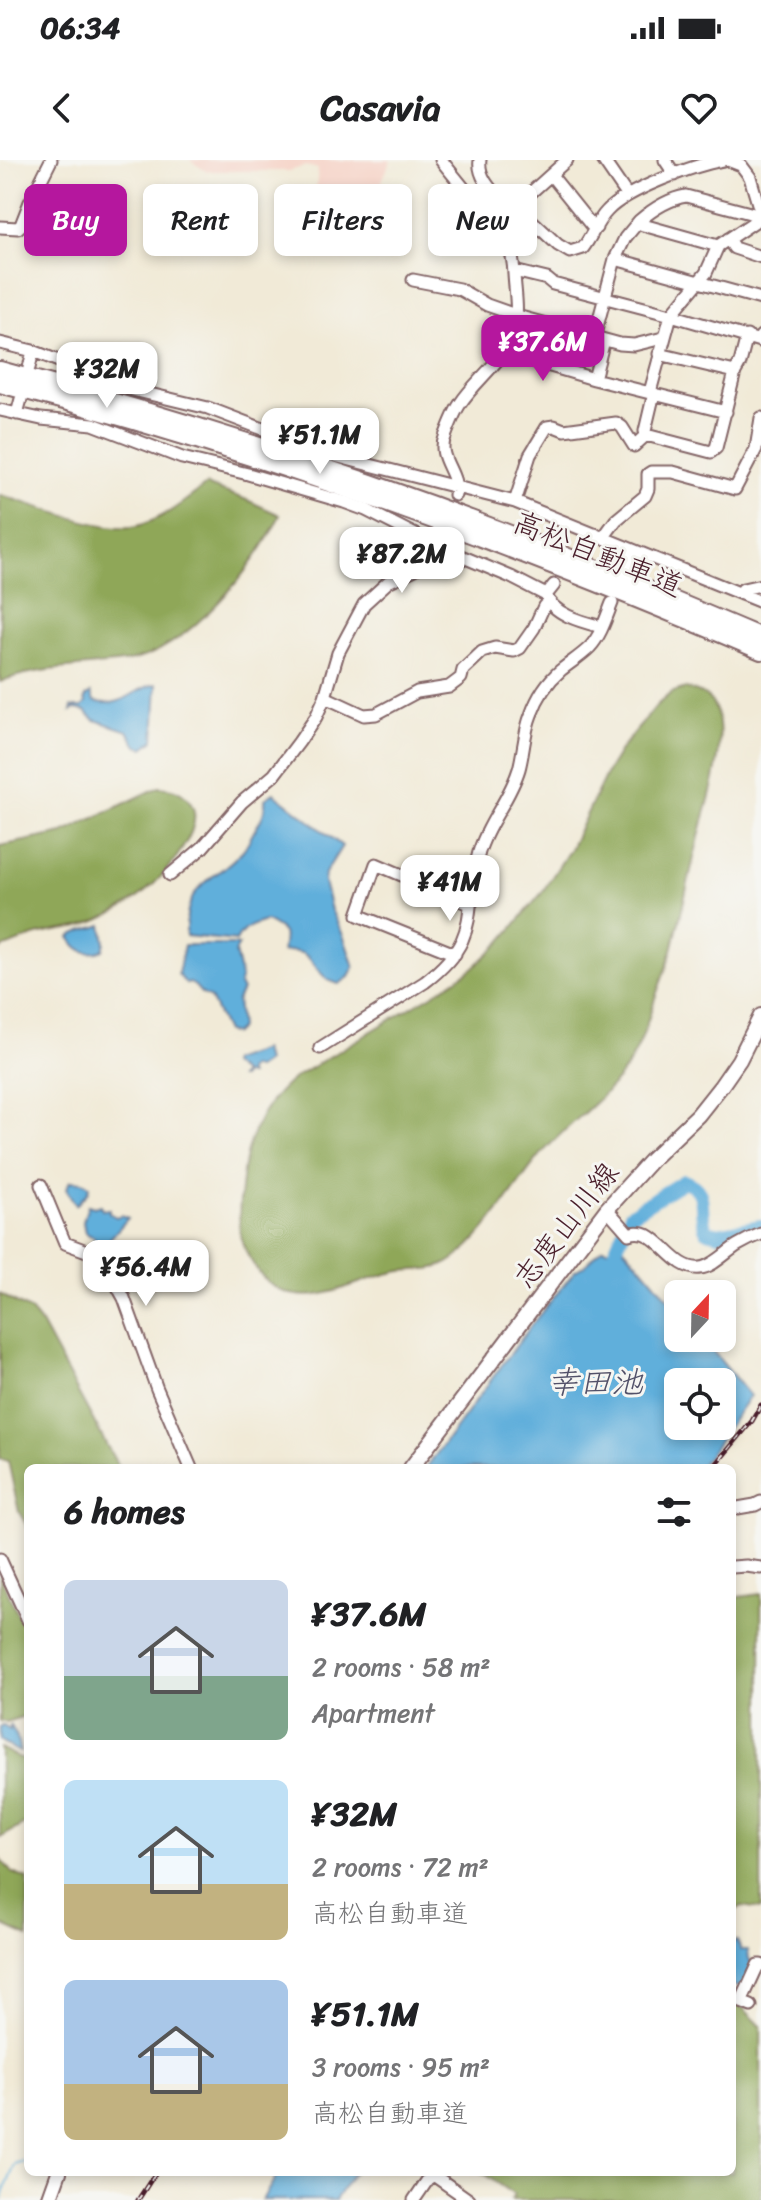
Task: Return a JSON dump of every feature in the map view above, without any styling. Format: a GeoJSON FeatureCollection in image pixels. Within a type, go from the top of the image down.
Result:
{"type":"FeatureCollection","features":[{"type":"Feature","properties":{"kind":"highway","name":"高松自動車道"},"geometry":{"type":"LineString","coordinates":[[0,370],[139,409],[384,488],[537,544],[761,637]]}},
{"type":"Feature","properties":{"kind":"highway","name":"高松自動車道"},"geometry":{"type":"LineString","coordinates":[[0,384],[293,470],[630,596],[761,651]]}},
{"type":"Feature","properties":{"kind":"main road","name":"志度山川線"},"geometry":{"type":"LineString","coordinates":[[414,1464],[607,1209],[652,1159],[698,1115],[721,1086],[739,1060],[761,1016]]}},
{"type":"Feature","properties":{"kind":"main road"},"geometry":{"type":"LineString","coordinates":[[49,2200],[58,2176]]}},
{"type":"Feature","properties":{"kind":"street"},"geometry":{"type":"LineString","coordinates":[[0,227],[18,228],[21,225],[51,160]]}},
{"type":"Feature","properties":{"kind":"street"},"geometry":{"type":"LineString","coordinates":[[441,160],[461,184]]}},
{"type":"Feature","properties":{"kind":"street"},"geometry":{"type":"LineString","coordinates":[[480,160],[480,174],[490,184]]}},
{"type":"Feature","properties":{"kind":"street"},"geometry":{"type":"LineString","coordinates":[[537,187],[567,160]]}},
{"type":"Feature","properties":{"kind":"street"},"geometry":{"type":"LineString","coordinates":[[603,160],[627,195]]}},
{"type":"Feature","properties":{"kind":"street"},"geometry":{"type":"LineString","coordinates":[[665,160],[675,175]]}},
{"type":"Feature","properties":{"kind":"street"},"geometry":{"type":"LineString","coordinates":[[537,228],[570,252],[583,248],[607,211],[627,195],[675,175],[726,160],[741,165],[750,177],[760,215]]}},
{"type":"Feature","properties":{"kind":"street"},"geometry":{"type":"LineString","coordinates":[[551,175],[596,228]]}},
{"type":"Feature","properties":{"kind":"street"},"geometry":{"type":"LineString","coordinates":[[594,379],[605,298],[615,259],[625,238],[639,221],[675,197],[686,196],[760,215]]}},
{"type":"Feature","properties":{"kind":"street"},"geometry":{"type":"LineString","coordinates":[[646,435],[659,354],[671,315],[706,273],[723,242],[760,215]]}},
{"type":"Feature","properties":{"kind":"street"},"geometry":{"type":"LineString","coordinates":[[639,221],[643,225],[723,242],[761,257]]}},
{"type":"Feature","properties":{"kind":"street"},"geometry":{"type":"LineString","coordinates":[[456,491],[455,478],[443,451],[444,439],[459,406],[503,352],[514,331],[513,256]]}},
{"type":"Feature","properties":{"kind":"street"},"geometry":{"type":"LineString","coordinates":[[615,259],[761,299]]}},
{"type":"Feature","properties":{"kind":"street"},"geometry":{"type":"LineString","coordinates":[[514,271],[760,341],[761,336]]}},
{"type":"Feature","properties":{"kind":"street"},"geometry":{"type":"LineString","coordinates":[[413,280],[459,289],[487,305],[516,315],[620,344],[634,345],[663,338]]}},
{"type":"Feature","properties":{"kind":"street"},"geometry":{"type":"LineString","coordinates":[[646,435],[711,452],[716,448],[747,336]]}},
{"type":"Feature","properties":{"kind":"street"},"geometry":{"type":"LineString","coordinates":[[0,343],[33,351],[112,385],[208,408],[331,455],[456,491],[515,502],[761,602]]}},
{"type":"Feature","properties":{"kind":"street"},"geometry":{"type":"LineString","coordinates":[[29,368],[33,351]]}},
{"type":"Feature","properties":{"kind":"street"},"geometry":{"type":"LineString","coordinates":[[503,352],[594,379],[726,412]]}},
{"type":"Feature","properties":{"kind":"street"},"geometry":{"type":"LineString","coordinates":[[659,354],[735,372]]}},
{"type":"Feature","properties":{"kind":"street"},"geometry":{"type":"LineString","coordinates":[[17,414],[21,399]]}},
{"type":"Feature","properties":{"kind":"street"},"geometry":{"type":"LineString","coordinates":[[0,410],[41,419],[93,424],[182,458],[316,493],[366,510],[550,594],[556,609],[585,623],[602,627]]}},
{"type":"Feature","properties":{"kind":"street"},"geometry":{"type":"LineString","coordinates":[[584,549],[645,496],[648,474],[651,472],[673,472],[735,489],[756,449],[761,418]]}},
{"type":"Feature","properties":{"kind":"street"},"geometry":{"type":"LineString","coordinates":[[515,502],[530,455],[547,427],[564,430],[616,423],[634,446],[646,435]]}},
{"type":"Feature","properties":{"kind":"street"},"geometry":{"type":"LineString","coordinates":[[170,875],[202,848],[242,802],[274,775],[316,717],[338,653],[364,604],[388,582],[415,569],[430,557],[439,542]]}},
{"type":"Feature","properties":{"kind":"street"},"geometry":{"type":"LineString","coordinates":[[625,569],[633,550]]}},
{"type":"Feature","properties":{"kind":"street"},"geometry":{"type":"LineString","coordinates":[[741,594],[743,589],[761,585]]}},
{"type":"Feature","properties":{"kind":"street"},"geometry":{"type":"LineString","coordinates":[[325,697],[364,715],[376,714],[417,692],[456,684],[463,670],[482,652],[495,648],[514,651],[520,648],[534,628],[550,594]]}},
{"type":"Feature","properties":{"kind":"street"},"geometry":{"type":"LineString","coordinates":[[320,1048],[425,982],[455,954],[469,922],[479,850],[519,770],[530,716],[538,698],[561,670],[593,644],[612,603]]}},
{"type":"Feature","properties":{"kind":"street"},"geometry":{"type":"LineString","coordinates":[[455,954],[358,915],[376,864],[467,903],[472,902]]}},
{"type":"Feature","properties":{"kind":"street"},"geometry":{"type":"LineString","coordinates":[[41,1185],[65,1243],[100,1256],[124,1298],[157,1389],[189,1464]]}},
{"type":"Feature","properties":{"kind":"street"},"geometry":{"type":"LineString","coordinates":[[607,1209],[629,1234],[643,1232],[672,1257],[696,1269],[706,1267],[737,1245],[761,1234]]}},
{"type":"Feature","properties":{"kind":"street"},"geometry":{"type":"LineString","coordinates":[[736,1508],[761,1502]]}},
{"type":"Feature","properties":{"kind":"street"},"geometry":{"type":"LineString","coordinates":[[0,1559],[24,1611]]}},
{"type":"Feature","properties":{"kind":"street"},"geometry":{"type":"LineString","coordinates":[[736,1567],[761,1568]]}},
{"type":"Feature","properties":{"kind":"street"},"geometry":{"type":"LineString","coordinates":[[751,2006],[741,2002],[758,1965],[761,1965]]}},
{"type":"Feature","properties":{"kind":"street"},"geometry":{"type":"LineString","coordinates":[[414,2200],[430,2176]]}},
{"type":"Feature","properties":{"kind":"street"},"geometry":{"type":"LineString","coordinates":[[435,2176],[454,2196],[469,2200]]}},
{"type":"Feature","properties":{"kind":"shaded area"},"geometry":{"type":"Polygon","coordinates":[[[189,160],[391,160],[381,184],[316,184],[318,169],[306,166],[289,171],[206,171],[189,160]]]}},
{"type":"Feature","properties":{"kind":"green space"},"geometry":{"type":"Polygon","coordinates":[[[206,485],[280,515],[254,558],[217,604],[196,624],[150,654],[128,661],[28,673],[0,682],[0,495],[89,522],[124,527],[156,519],[206,485]]]}},
{"type":"Feature","properties":{"kind":"green space"},"geometry":{"type":"Polygon","coordinates":[[[686,688],[706,696],[715,709],[719,723],[718,758],[672,950],[643,1036],[629,1064],[605,1093],[538,1158],[472,1243],[448,1263],[431,1269],[387,1274],[328,1293],[299,1295],[276,1288],[261,1275],[249,1258],[240,1231],[241,1185],[247,1150],[268,1106],[294,1078],[440,990],[473,968],[500,943],[541,894],[570,849],[621,749],[657,705],[671,693],[686,688]]]}},
{"type":"Feature","properties":{"kind":"green space"},"geometry":{"type":"Polygon","coordinates":[[[159,787],[184,795],[194,813],[188,840],[163,875],[127,905],[98,920],[34,936],[0,949],[0,846],[63,833],[159,787]]]}},
{"type":"Feature","properties":{"kind":"green space"},"geometry":{"type":"Polygon","coordinates":[[[0,1294],[31,1311],[40,1322],[117,1464],[24,1464],[24,1521],[19,1512],[8,1461],[0,1459],[0,1294]]]}},
{"type":"Feature","properties":{"kind":"green space"},"geometry":{"type":"Polygon","coordinates":[[[0,1575],[24,1629],[24,1716],[0,1721],[0,1575]]]}},
{"type":"Feature","properties":{"kind":"green space"},"geometry":{"type":"Polygon","coordinates":[[[761,1594],[761,1909],[742,1906],[736,1910],[736,1598],[761,1594]]]}},
{"type":"Feature","properties":{"kind":"green space"},"geometry":{"type":"Polygon","coordinates":[[[0,1748],[24,1758],[24,1824],[0,1838],[0,1748]]]}},
{"type":"Feature","properties":{"kind":"green space"},"geometry":{"type":"Polygon","coordinates":[[[0,1858],[12,1873],[24,1878],[24,1935],[0,1924],[0,1858]]]}},
{"type":"Feature","properties":{"kind":"green space"},"geometry":{"type":"Polygon","coordinates":[[[736,1998],[761,2026],[761,2200],[511,2200],[514,2195],[487,2176],[736,2176],[736,1998]]]}},
{"type":"Feature","properties":{"kind":"water"},"geometry":{"type":"Polygon","coordinates":[[[157,684],[154,740],[144,748],[137,746],[128,731],[95,720],[85,711],[71,711],[72,707],[82,707],[91,693],[94,701],[113,703],[157,684]]]}},
{"type":"Feature","properties":{"kind":"water"},"geometry":{"type":"Polygon","coordinates":[[[274,793],[342,846],[325,873],[324,882],[331,910],[354,967],[349,977],[339,984],[327,979],[309,958],[299,952],[282,952],[283,933],[266,921],[245,930],[236,941],[186,936],[187,918],[195,893],[243,850],[262,818],[265,799],[274,793]]]}},
{"type":"Feature","properties":{"kind":"water"},"geometry":{"type":"Polygon","coordinates":[[[102,925],[103,950],[84,951],[70,937],[77,932],[102,925]]]}},
{"type":"Feature","properties":{"kind":"water"},"geometry":{"type":"Polygon","coordinates":[[[184,945],[239,945],[235,952],[242,990],[237,1000],[240,1028],[234,1034],[226,1032],[210,998],[190,983],[186,984],[178,974],[184,945]]]}},
{"type":"Feature","properties":{"kind":"water"},"geometry":{"type":"Polygon","coordinates":[[[263,1050],[266,1062],[256,1069],[251,1067],[247,1071],[249,1075],[239,1078],[242,1073],[231,1061],[263,1050]]]}},
{"type":"Feature","properties":{"kind":"water"},"geometry":{"type":"Polygon","coordinates":[[[70,1181],[89,1186],[88,1192],[76,1205],[66,1189],[70,1181]]]}},
{"type":"Feature","properties":{"kind":"water"},"geometry":{"type":"Polygon","coordinates":[[[88,1205],[100,1205],[102,1210],[109,1209],[109,1213],[116,1217],[121,1215],[128,1218],[108,1241],[95,1240],[85,1233],[83,1222],[88,1205]]]}},
{"type":"Feature","properties":{"kind":"water","name":"幸田池"},"geometry":{"type":"Polygon","coordinates":[[[619,1243],[664,1293],[664,1352],[714,1352],[727,1368],[664,1368],[664,1440],[719,1440],[702,1464],[429,1464],[536,1319],[575,1271],[603,1248],[609,1250],[619,1243]]]}},
{"type":"Feature","properties":{"kind":"water","name":"幸田池"},"geometry":{"type":"Polygon","coordinates":[[[736,1379],[750,1396],[736,1416],[736,1379]]]}},
{"type":"Feature","properties":{"kind":"water"},"geometry":{"type":"Polygon","coordinates":[[[10,1724],[20,1752],[0,1740],[0,1728],[3,1726],[10,1730],[10,1724]]]}},
{"type":"Feature","properties":{"kind":"water"},"geometry":{"type":"Polygon","coordinates":[[[736,1941],[741,1950],[748,1950],[749,1959],[754,1965],[744,1986],[736,1986],[736,1941]]]}},
{"type":"Feature","properties":{"kind":"water"},"geometry":{"type":"Polygon","coordinates":[[[277,2176],[351,2176],[335,2200],[262,2200],[277,2176]]]}},
{"type":"Feature","properties":{"kind":"waterway"},"geometry":{"type":"LineString","coordinates":[[610,1262],[631,1214],[684,1181],[693,1185],[701,1196],[707,1231],[719,1234],[761,1226]]}},
{"type":"Feature","properties":{"kind":"waterway"},"geometry":{"type":"LineString","coordinates":[[1,2200],[15,2165],[24,2162]]}},
{"type":"Feature","properties":{"kind":"railway"},"geometry":{"type":"LineString","coordinates":[[716,1464],[752,1421],[761,1405]]}},
{"type":"Feature","properties":{"kind":"railway"},"geometry":{"type":"LineString","coordinates":[[138,2200],[153,2176]]}}]}
